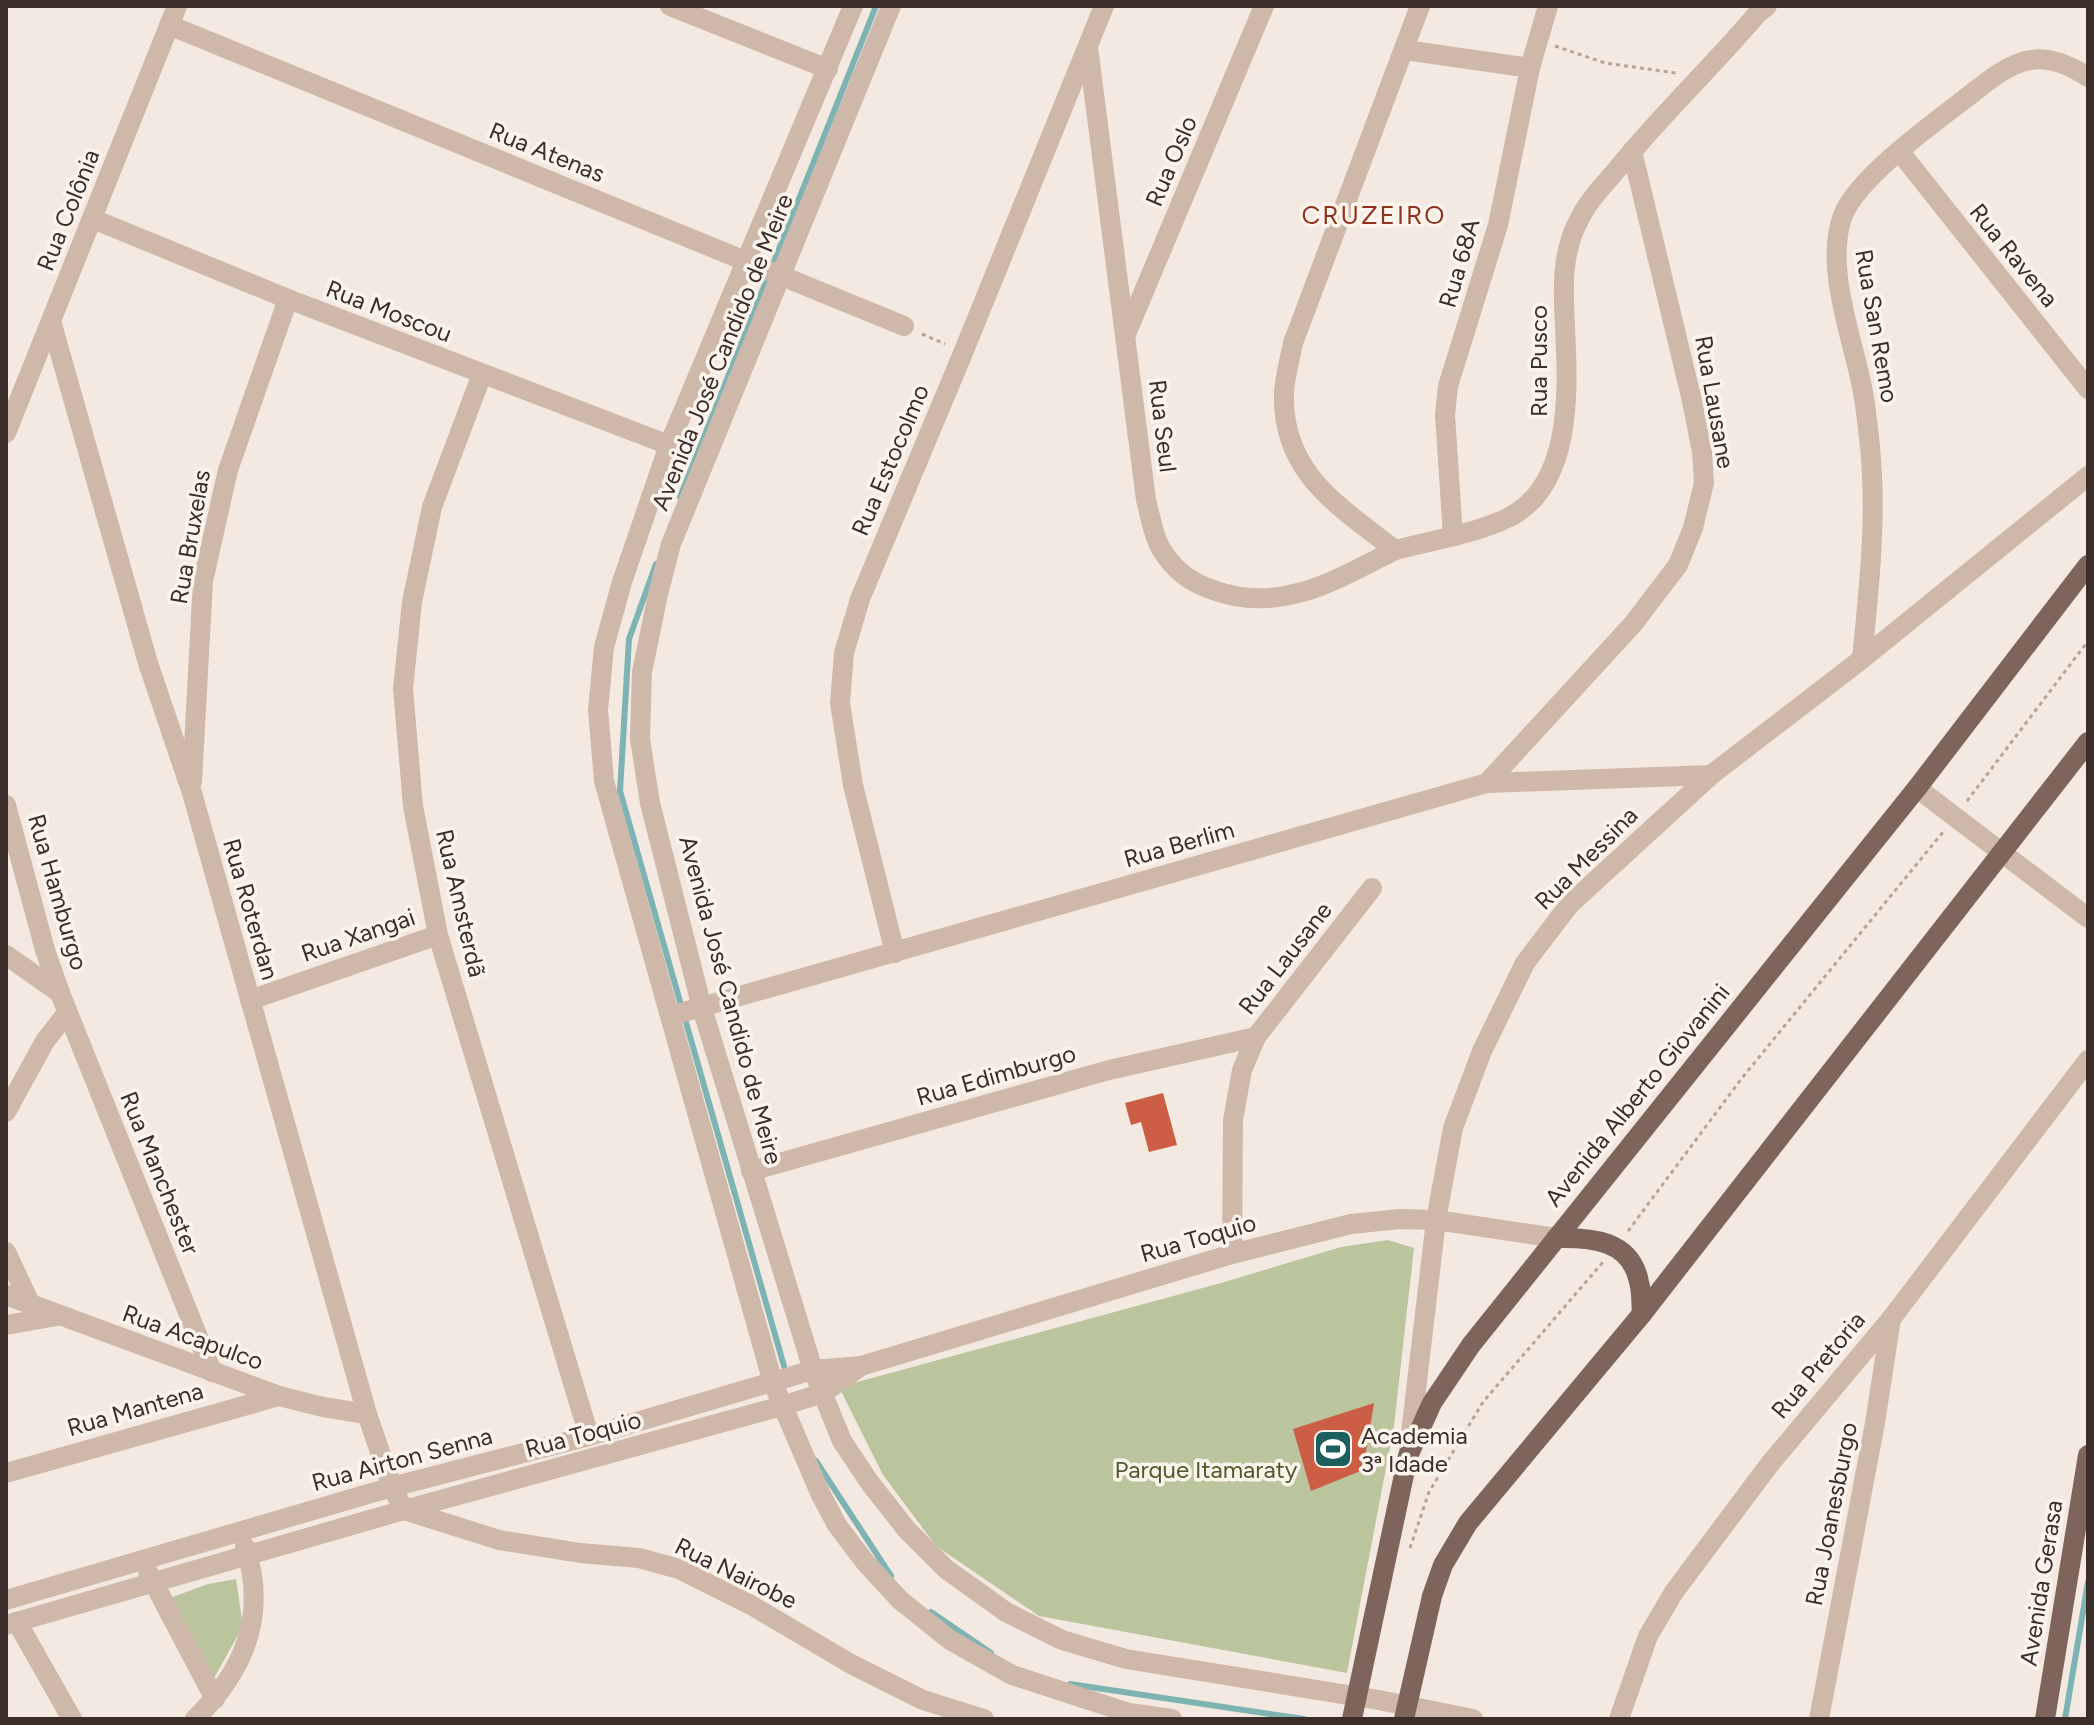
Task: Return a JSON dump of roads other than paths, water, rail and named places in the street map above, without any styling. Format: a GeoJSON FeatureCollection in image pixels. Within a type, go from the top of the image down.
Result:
{"type":"FeatureCollection","features":[{"type":"Feature","properties":{"kind":"main road","name":"Avenida Alberto Giovanini"},"geometry":{"type":"LineString","coordinates":[[1352,1719],[1408,1456],[1432,1403],[1471,1345],[1917,788],[2088,565]]}},
{"type":"Feature","properties":{"kind":"main road"},"geometry":{"type":"LineString","coordinates":[[1404,1712],[1432,1596],[1443,1565],[1462,1534],[1642,1314],[2088,742]]}},
{"type":"Feature","properties":{"kind":"main road"},"geometry":{"type":"LineString","coordinates":[[1556,1238],[1589,1237],[1616,1248],[1632,1262],[1639,1281],[1642,1314]]}},
{"type":"Feature","properties":{"kind":"main road","name":"Avenida Gerasa"},"geometry":{"type":"LineString","coordinates":[[2045,1719],[2088,1455]]}},
{"type":"Feature","properties":{"kind":"street"},"geometry":{"type":"LineString","coordinates":[[670,6],[828,69]]}},
{"type":"Feature","properties":{"kind":"street","name":"Avenida José Candido de Meire"},"geometry":{"type":"LineString","coordinates":[[853,6],[828,69],[671,544],[642,672],[640,739],[687,1011],[773,1383],[837,1525],[900,1600],[950,1640],[1012,1675],[1129,1713],[1172,1719]]}},
{"type":"Feature","properties":{"kind":"street","name":"Avenida José Candido de Meire"},"geometry":{"type":"LineString","coordinates":[[891,6],[764,269],[669,445],[622,582],[608,634],[598,710],[604,781],[687,1011],[751,1171],[813,1370],[842,1441],[907,1530],[946,1569],[1006,1612],[1062,1640],[1126,1659],[1356,1697],[1404,1712],[1473,1719]]}},
{"type":"Feature","properties":{"kind":"street","name":"Rua Estocolmo"},"geometry":{"type":"LineString","coordinates":[[895,953],[853,785],[840,703],[844,653],[860,599],[1104,6]]}},
{"type":"Feature","properties":{"kind":"street","name":"Rua Oslo"},"geometry":{"type":"LineString","coordinates":[[1125,337],[1264,6]]}},
{"type":"Feature","properties":{"kind":"street"},"geometry":{"type":"LineString","coordinates":[[1395,550],[1320,492],[1297,459],[1285,425],[1284,390],[1293,343],[1420,6]]}},
{"type":"Feature","properties":{"kind":"street","name":"Rua 68A"},"geometry":{"type":"LineString","coordinates":[[1453,536],[1445,415],[1448,386],[1498,225],[1530,68],[1548,6]]}},
{"type":"Feature","properties":{"kind":"street","name":"Rua Pusco"},"geometry":{"type":"LineString","coordinates":[[1395,550],[1504,520],[1533,500],[1552,469],[1564,432],[1567,375],[1563,296],[1566,253],[1579,218],[1632,151],[1767,6]]}},
{"type":"Feature","properties":{"kind":"street","name":"Rua Atenas"},"geometry":{"type":"LineString","coordinates":[[173,16],[904,326]]}},
{"type":"Feature","properties":{"kind":"street","name":"Rua Colônia"},"geometry":{"type":"LineString","coordinates":[[6,433],[173,16]]}},
{"type":"Feature","properties":{"kind":"street","name":"Rua Seul"},"geometry":{"type":"LineString","coordinates":[[1088,47],[1146,500],[1160,547],[1189,582],[1238,599],[1272,599],[1322,587],[1395,550]]}},
{"type":"Feature","properties":{"kind":"street"},"geometry":{"type":"LineString","coordinates":[[1405,50],[1530,68]]}},
{"type":"Feature","properties":{"kind":"street","name":"Rua San Remo"},"geometry":{"type":"LineString","coordinates":[[1862,659],[1873,543],[1873,492],[1862,389],[1842,299],[1836,244],[1844,214],[1860,186],[1984,84],[2019,61],[2049,59],[2088,77]]}},
{"type":"Feature","properties":{"kind":"street","name":"Rua Lausane"},"geometry":{"type":"LineString","coordinates":[[1487,783],[1633,624],[1678,565],[1693,528],[1704,483],[1702,452],[1692,401],[1632,151]]}},
{"type":"Feature","properties":{"kind":"street","name":"Rua Ravena"},"geometry":{"type":"LineString","coordinates":[[1900,152],[2088,389]]}},
{"type":"Feature","properties":{"kind":"street","name":"Rua Moscou"},"geometry":{"type":"LineString","coordinates":[[93,219],[288,299],[669,445]]}},
{"type":"Feature","properties":{"kind":"street","name":"Rua Bruxelas"},"geometry":{"type":"LineString","coordinates":[[192,793],[203,581],[228,470],[288,299]]}},
{"type":"Feature","properties":{"kind":"street","name":"Rua Roterdan"},"geometry":{"type":"LineString","coordinates":[[51,321],[148,663],[192,793],[367,1414],[392,1487],[404,1510]]}},
{"type":"Feature","properties":{"kind":"street","name":"Rua Amsterdã"},"geometry":{"type":"LineString","coordinates":[[482,374],[432,507],[412,602],[403,689],[413,806],[438,935],[589,1436]]}},
{"type":"Feature","properties":{"kind":"street","name":"Rua Messina"},"geometry":{"type":"LineString","coordinates":[[1408,1456],[1436,1220],[1453,1128],[1482,1051],[1525,963],[1570,904],[1711,775],[1862,659],[2088,476]]}},
{"type":"Feature","properties":{"kind":"street","name":"Rua Berlim"},"geometry":{"type":"LineString","coordinates":[[687,1011],[1487,783],[1711,775]]}},
{"type":"Feature","properties":{"kind":"street"},"geometry":{"type":"LineString","coordinates":[[1917,788],[2088,918]]}},
{"type":"Feature","properties":{"kind":"street","name":"Rua Hamburgo"},"geometry":{"type":"LineString","coordinates":[[6,805],[45,950],[60,993]]}},
{"type":"Feature","properties":{"kind":"street","name":"Rua Lausane"},"geometry":{"type":"LineString","coordinates":[[1232,1254],[1233,1120],[1242,1070],[1256,1037],[1372,888]]}},
{"type":"Feature","properties":{"kind":"street","name":"Rua Xangai"},"geometry":{"type":"LineString","coordinates":[[250,1000],[438,935]]}},
{"type":"Feature","properties":{"kind":"street"},"geometry":{"type":"LineString","coordinates":[[6,955],[60,993]]}},
{"type":"Feature","properties":{"kind":"street","name":"Rua Manchester"},"geometry":{"type":"LineString","coordinates":[[60,993],[212,1372]]}},
{"type":"Feature","properties":{"kind":"street"},"geometry":{"type":"LineString","coordinates":[[6,1112],[45,1041],[67,1013]]}},
{"type":"Feature","properties":{"kind":"street","name":"Rua Edimburgo"},"geometry":{"type":"LineString","coordinates":[[751,1171],[1109,1070],[1256,1037]]}},
{"type":"Feature","properties":{"kind":"street","name":"Rua Pretoria"},"geometry":{"type":"LineString","coordinates":[[1619,1719],[1648,1636],[1674,1592],[1769,1465],[1891,1319],[2088,1060]]}},
{"type":"Feature","properties":{"kind":"street","name":"Rua Toquio"},"geometry":{"type":"LineString","coordinates":[[813,1370],[861,1366],[1232,1254],[1351,1224],[1400,1219],[1436,1220],[1556,1238]]}},
{"type":"Feature","properties":{"kind":"street"},"geometry":{"type":"LineString","coordinates":[[6,1252],[30,1303]]}},
{"type":"Feature","properties":{"kind":"street","name":"Rua Acapulco"},"geometry":{"type":"LineString","coordinates":[[6,1295],[279,1396],[367,1414]]}},
{"type":"Feature","properties":{"kind":"street"},"geometry":{"type":"LineString","coordinates":[[6,1325],[58,1316]]}},
{"type":"Feature","properties":{"kind":"street","name":"Rua Joanesburgo"},"geometry":{"type":"LineString","coordinates":[[1819,1719],[1875,1423],[1891,1319]]}},
{"type":"Feature","properties":{"kind":"street","name":"Rua Toquio"},"geometry":{"type":"LineString","coordinates":[[404,1510],[782,1406],[823,1393],[861,1366]]}},
{"type":"Feature","properties":{"kind":"street","name":"Rua Airton Senna"},"geometry":{"type":"LineString","coordinates":[[6,1600],[392,1487],[589,1436],[813,1370]]}},
{"type":"Feature","properties":{"kind":"street","name":"Rua Mantena"},"geometry":{"type":"LineString","coordinates":[[6,1473],[279,1396]]}},
{"type":"Feature","properties":{"kind":"street","name":"Rua Airton Senna"},"geometry":{"type":"LineString","coordinates":[[12,1623],[404,1510]]}},
{"type":"Feature","properties":{"kind":"street","name":"Rua Nairobe"},"geometry":{"type":"LineString","coordinates":[[404,1510],[499,1540],[580,1553],[639,1558],[679,1569],[923,1700],[984,1719]]}},
{"type":"Feature","properties":{"kind":"street"},"geometry":{"type":"LineString","coordinates":[[195,1719],[215,1699],[244,1655],[251,1623],[253,1592],[248,1557],[240,1532]]}},
{"type":"Feature","properties":{"kind":"street"},"geometry":{"type":"LineString","coordinates":[[143,1562],[215,1699]]}},
{"type":"Feature","properties":{"kind":"street"},"geometry":{"type":"LineString","coordinates":[[12,1623],[72,1719]]}},
{"type":"Feature","properties":{"kind":"waterway"},"geometry":{"type":"LineString","coordinates":[[680,497],[876,6]]}},
{"type":"Feature","properties":{"kind":"waterway"},"geometry":{"type":"LineString","coordinates":[[656,564],[629,639],[620,791],[784,1366]]}},
{"type":"Feature","properties":{"kind":"waterway"},"geometry":{"type":"LineString","coordinates":[[816,1461],[891,1576]]}},
{"type":"Feature","properties":{"kind":"waterway"},"geometry":{"type":"LineString","coordinates":[[2065,1719],[2088,1582]]}},
{"type":"Feature","properties":{"kind":"waterway"},"geometry":{"type":"LineString","coordinates":[[931,1612],[991,1653]]}},
{"type":"Feature","properties":{"kind":"waterway"},"geometry":{"type":"LineString","coordinates":[[1070,1684],[1304,1719]]}},
{"type":"Feature","properties":{"kind":"place","name":"Academia 3ª Idade"},"geometry":{"type":"Point","coordinates":[1333,1449]}},
{"type":"Feature","properties":{"kind":"district","name":"CRUZEIRO"},"geometry":{"type":"Point","coordinates":[1374,215]}},
{"type":"Feature","properties":{"kind":"park label","name":"Parque Itamaraty"},"geometry":{"type":"Point","coordinates":[1206,1469]}}]}
